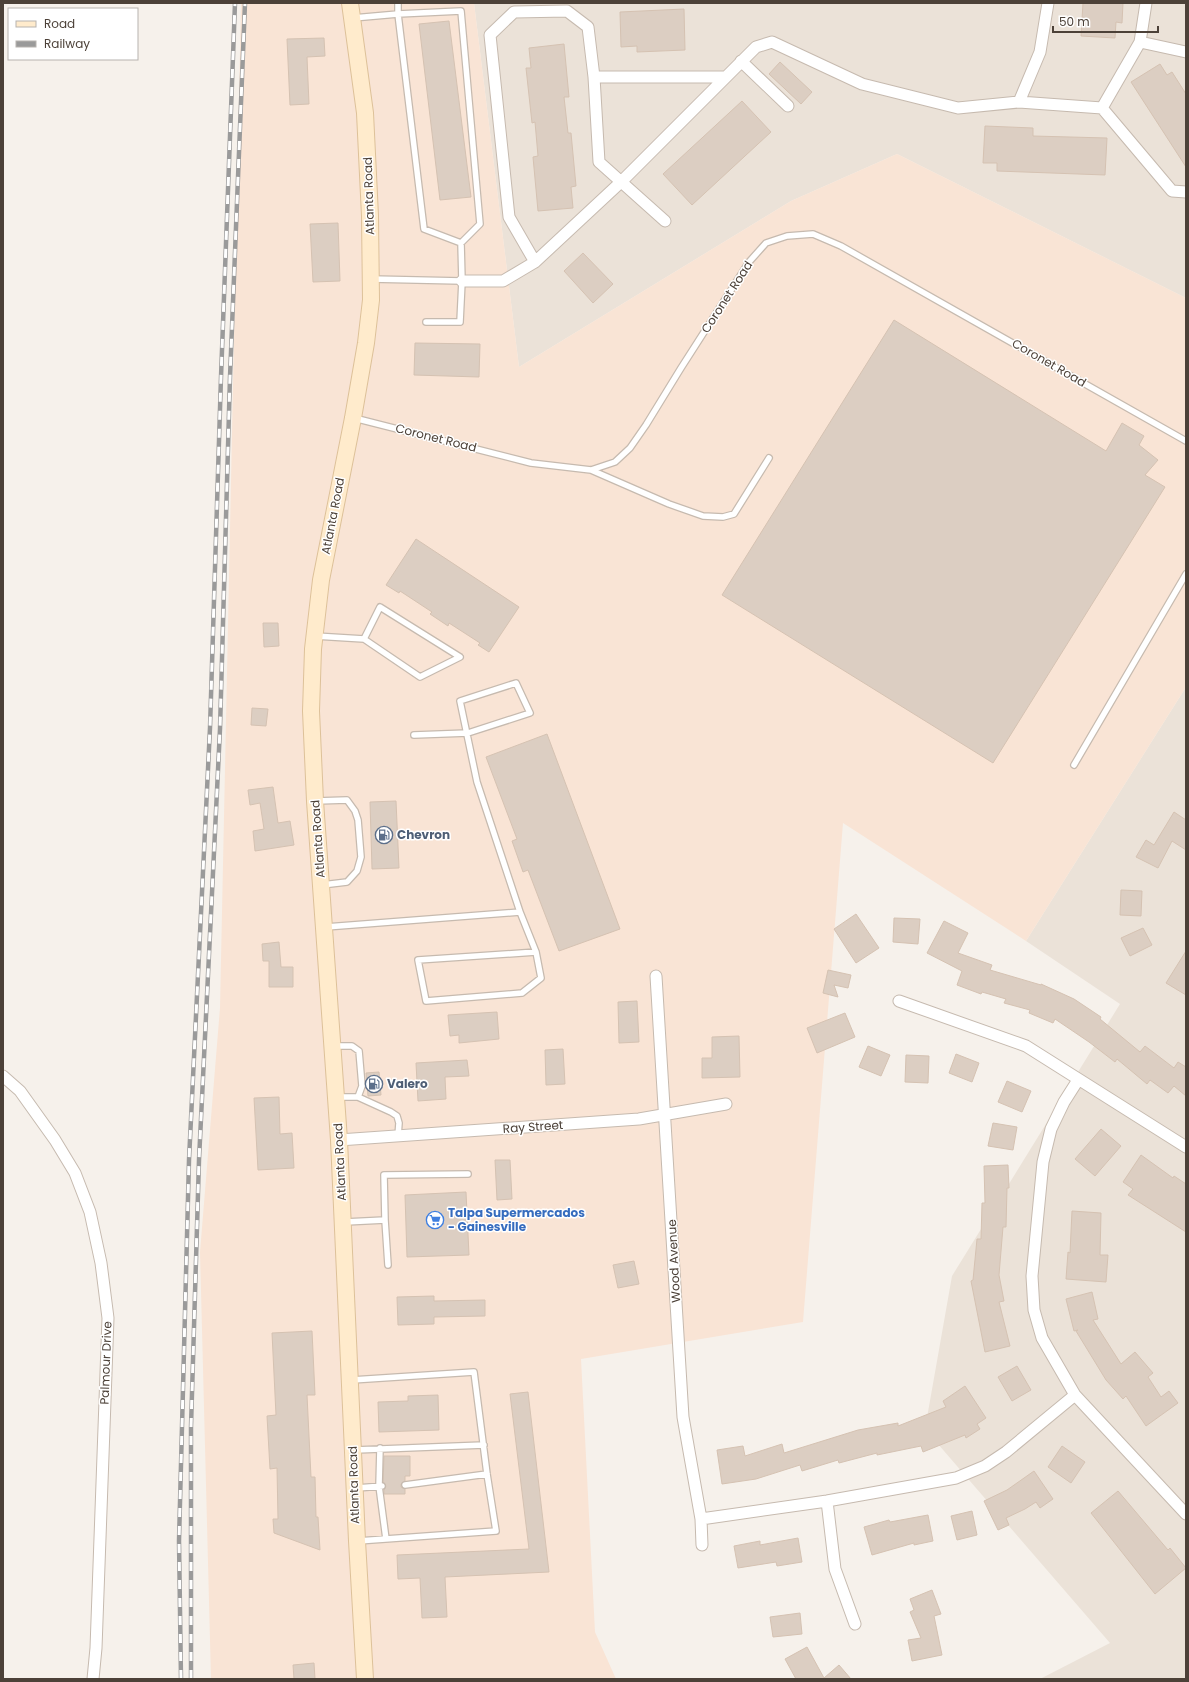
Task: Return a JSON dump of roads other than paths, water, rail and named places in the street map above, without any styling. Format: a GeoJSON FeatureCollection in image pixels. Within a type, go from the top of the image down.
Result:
{"type":"FeatureCollection","features":[{"type":"Feature","properties":{"kind":"main road","name":"Atlanta Road"},"geometry":{"type":"LineString","coordinates":[[351,11],[365,113],[371,300],[366,343],[353,418],[321,580],[315,636],[311,711],[315,801],[339,1140],[354,1488],[365,1679]]}},
{"type":"Feature","properties":{"kind":"street"},"geometry":{"type":"LineString","coordinates":[[1019,102],[1040,52],[1048,3]]}},
{"type":"Feature","properties":{"kind":"street"},"geometry":{"type":"LineString","coordinates":[[1102,108],[1140,42],[1146,3]]}},
{"type":"Feature","properties":{"kind":"street"},"geometry":{"type":"LineString","coordinates":[[535,262],[509,217],[490,35],[514,12],[567,12],[588,27],[594,77],[599,162],[622,181],[665,222]]}},
{"type":"Feature","properties":{"kind":"street"},"geometry":{"type":"LineString","coordinates":[[462,281],[503,281],[535,262],[622,181],[756,47],[772,42],[862,84],[958,108],[1019,102],[1102,108],[1172,191],[1186,192]]}},
{"type":"Feature","properties":{"kind":"street"},"geometry":{"type":"LineString","coordinates":[[1140,42],[1186,52]]}},
{"type":"Feature","properties":{"kind":"street"},"geometry":{"type":"LineString","coordinates":[[742,62],[788,106]]}},
{"type":"Feature","properties":{"kind":"street"},"geometry":{"type":"LineString","coordinates":[[594,77],[726,77]]}},
{"type":"Feature","properties":{"kind":"street","name":"Wood Avenue"},"geometry":{"type":"LineString","coordinates":[[656,976],[666,1115],[683,1417],[701,1519],[702,1545]]}},
{"type":"Feature","properties":{"kind":"street"},"geometry":{"type":"LineString","coordinates":[[899,1001],[1026,1046],[1186,1147]]}},
{"type":"Feature","properties":{"kind":"street","name":"Palmour Drive"},"geometry":{"type":"LineString","coordinates":[[3,1076],[20,1091],[55,1140],[75,1173],[90,1212],[102,1263],[108,1318],[96,1648],[93,1679]]}},
{"type":"Feature","properties":{"kind":"street"},"geometry":{"type":"LineString","coordinates":[[1078,1080],[1064,1102],[1051,1129],[1043,1162],[1032,1276],[1034,1310],[1042,1338],[1075,1395],[1186,1514]]}},
{"type":"Feature","properties":{"kind":"street","name":"Ray Street"},"geometry":{"type":"LineString","coordinates":[[339,1140],[639,1119],[726,1104]]}},
{"type":"Feature","properties":{"kind":"street"},"geometry":{"type":"LineString","coordinates":[[701,1519],[827,1501],[956,1478],[985,1466],[1006,1452],[1075,1395]]}},
{"type":"Feature","properties":{"kind":"street"},"geometry":{"type":"LineString","coordinates":[[827,1501],[835,1569],[855,1624]]}},
{"type":"Feature","properties":{"kind":"lane"},"geometry":{"type":"LineString","coordinates":[[398,3],[398,14],[424,229],[461,242]]}},
{"type":"Feature","properties":{"kind":"lane"},"geometry":{"type":"LineString","coordinates":[[351,11],[398,14],[461,11],[480,224],[461,242],[462,281],[460,322],[426,322]]}},
{"type":"Feature","properties":{"kind":"lane","name":"Coronet Road"},"geometry":{"type":"LineString","coordinates":[[353,418],[531,463],[591,470],[615,462],[630,448],[646,425],[680,368],[748,262],[766,243],[787,236],[813,234],[841,246],[1186,441]]}},
{"type":"Feature","properties":{"kind":"lane"},"geometry":{"type":"LineString","coordinates":[[371,279],[462,281]]}},
{"type":"Feature","properties":{"kind":"lane"},"geometry":{"type":"LineString","coordinates":[[591,470],[669,504],[703,516],[723,517],[734,514],[769,458]]}},
{"type":"Feature","properties":{"kind":"lane"},"geometry":{"type":"LineString","coordinates":[[1074,765],[1186,574]]}},
{"type":"Feature","properties":{"kind":"lane"},"geometry":{"type":"LineString","coordinates":[[315,636],[364,639],[420,677],[460,657],[380,607],[364,639]]}},
{"type":"Feature","properties":{"kind":"lane"},"geometry":{"type":"LineString","coordinates":[[414,735],[468,733],[530,713],[516,683],[460,701],[468,733],[477,782],[520,912],[536,952],[541,978],[522,993],[426,1001],[418,960],[536,952]]}},
{"type":"Feature","properties":{"kind":"lane"},"geometry":{"type":"LineString","coordinates":[[315,801],[347,800],[355,811],[358,820],[361,857],[357,871],[347,882],[321,885]]}},
{"type":"Feature","properties":{"kind":"lane"},"geometry":{"type":"LineString","coordinates":[[324,927],[520,912]]}},
{"type":"Feature","properties":{"kind":"lane"},"geometry":{"type":"LineString","coordinates":[[332,1046],[352,1046],[359,1051],[362,1086],[358,1097]]}},
{"type":"Feature","properties":{"kind":"lane"},"geometry":{"type":"LineString","coordinates":[[336,1097],[358,1097],[391,1112],[397,1116],[399,1123],[398,1136]]}},
{"type":"Feature","properties":{"kind":"lane"},"geometry":{"type":"LineString","coordinates":[[388,1265],[384,1175],[468,1174]]}},
{"type":"Feature","properties":{"kind":"lane"},"geometry":{"type":"LineString","coordinates":[[343,1222],[385,1220]]}},
{"type":"Feature","properties":{"kind":"lane"},"geometry":{"type":"LineString","coordinates":[[350,1380],[474,1372],[496,1531],[357,1541]]}},
{"type":"Feature","properties":{"kind":"lane"},"geometry":{"type":"LineString","coordinates":[[353,1450],[484,1445]]}},
{"type":"Feature","properties":{"kind":"lane"},"geometry":{"type":"LineString","coordinates":[[380,1448],[381,1486],[386,1539]]}},
{"type":"Feature","properties":{"kind":"lane"},"geometry":{"type":"LineString","coordinates":[[405,1485],[487,1474]]}},
{"type":"Feature","properties":{"kind":"lane"},"geometry":{"type":"LineString","coordinates":[[354,1488],[381,1486]]}},
{"type":"Feature","properties":{"kind":"railway"},"geometry":{"type":"LineString","coordinates":[[181,1679],[179,1541],[189,1160],[210,728],[235,3]]}},
{"type":"Feature","properties":{"kind":"railway"},"geometry":{"type":"LineString","coordinates":[[191,1679],[191,1427],[199,1160],[220,729],[230,377],[245,3]]}},
{"type":"Feature","properties":{"kind":"place","name":"Chevron"},"geometry":{"type":"Point","coordinates":[384,835]}},
{"type":"Feature","properties":{"kind":"place","name":"Valero"},"geometry":{"type":"Point","coordinates":[374,1084]}},
{"type":"Feature","properties":{"kind":"place","name":"Talpa Supermercados - Gainesville"},"geometry":{"type":"Point","coordinates":[435,1220]}}]}
